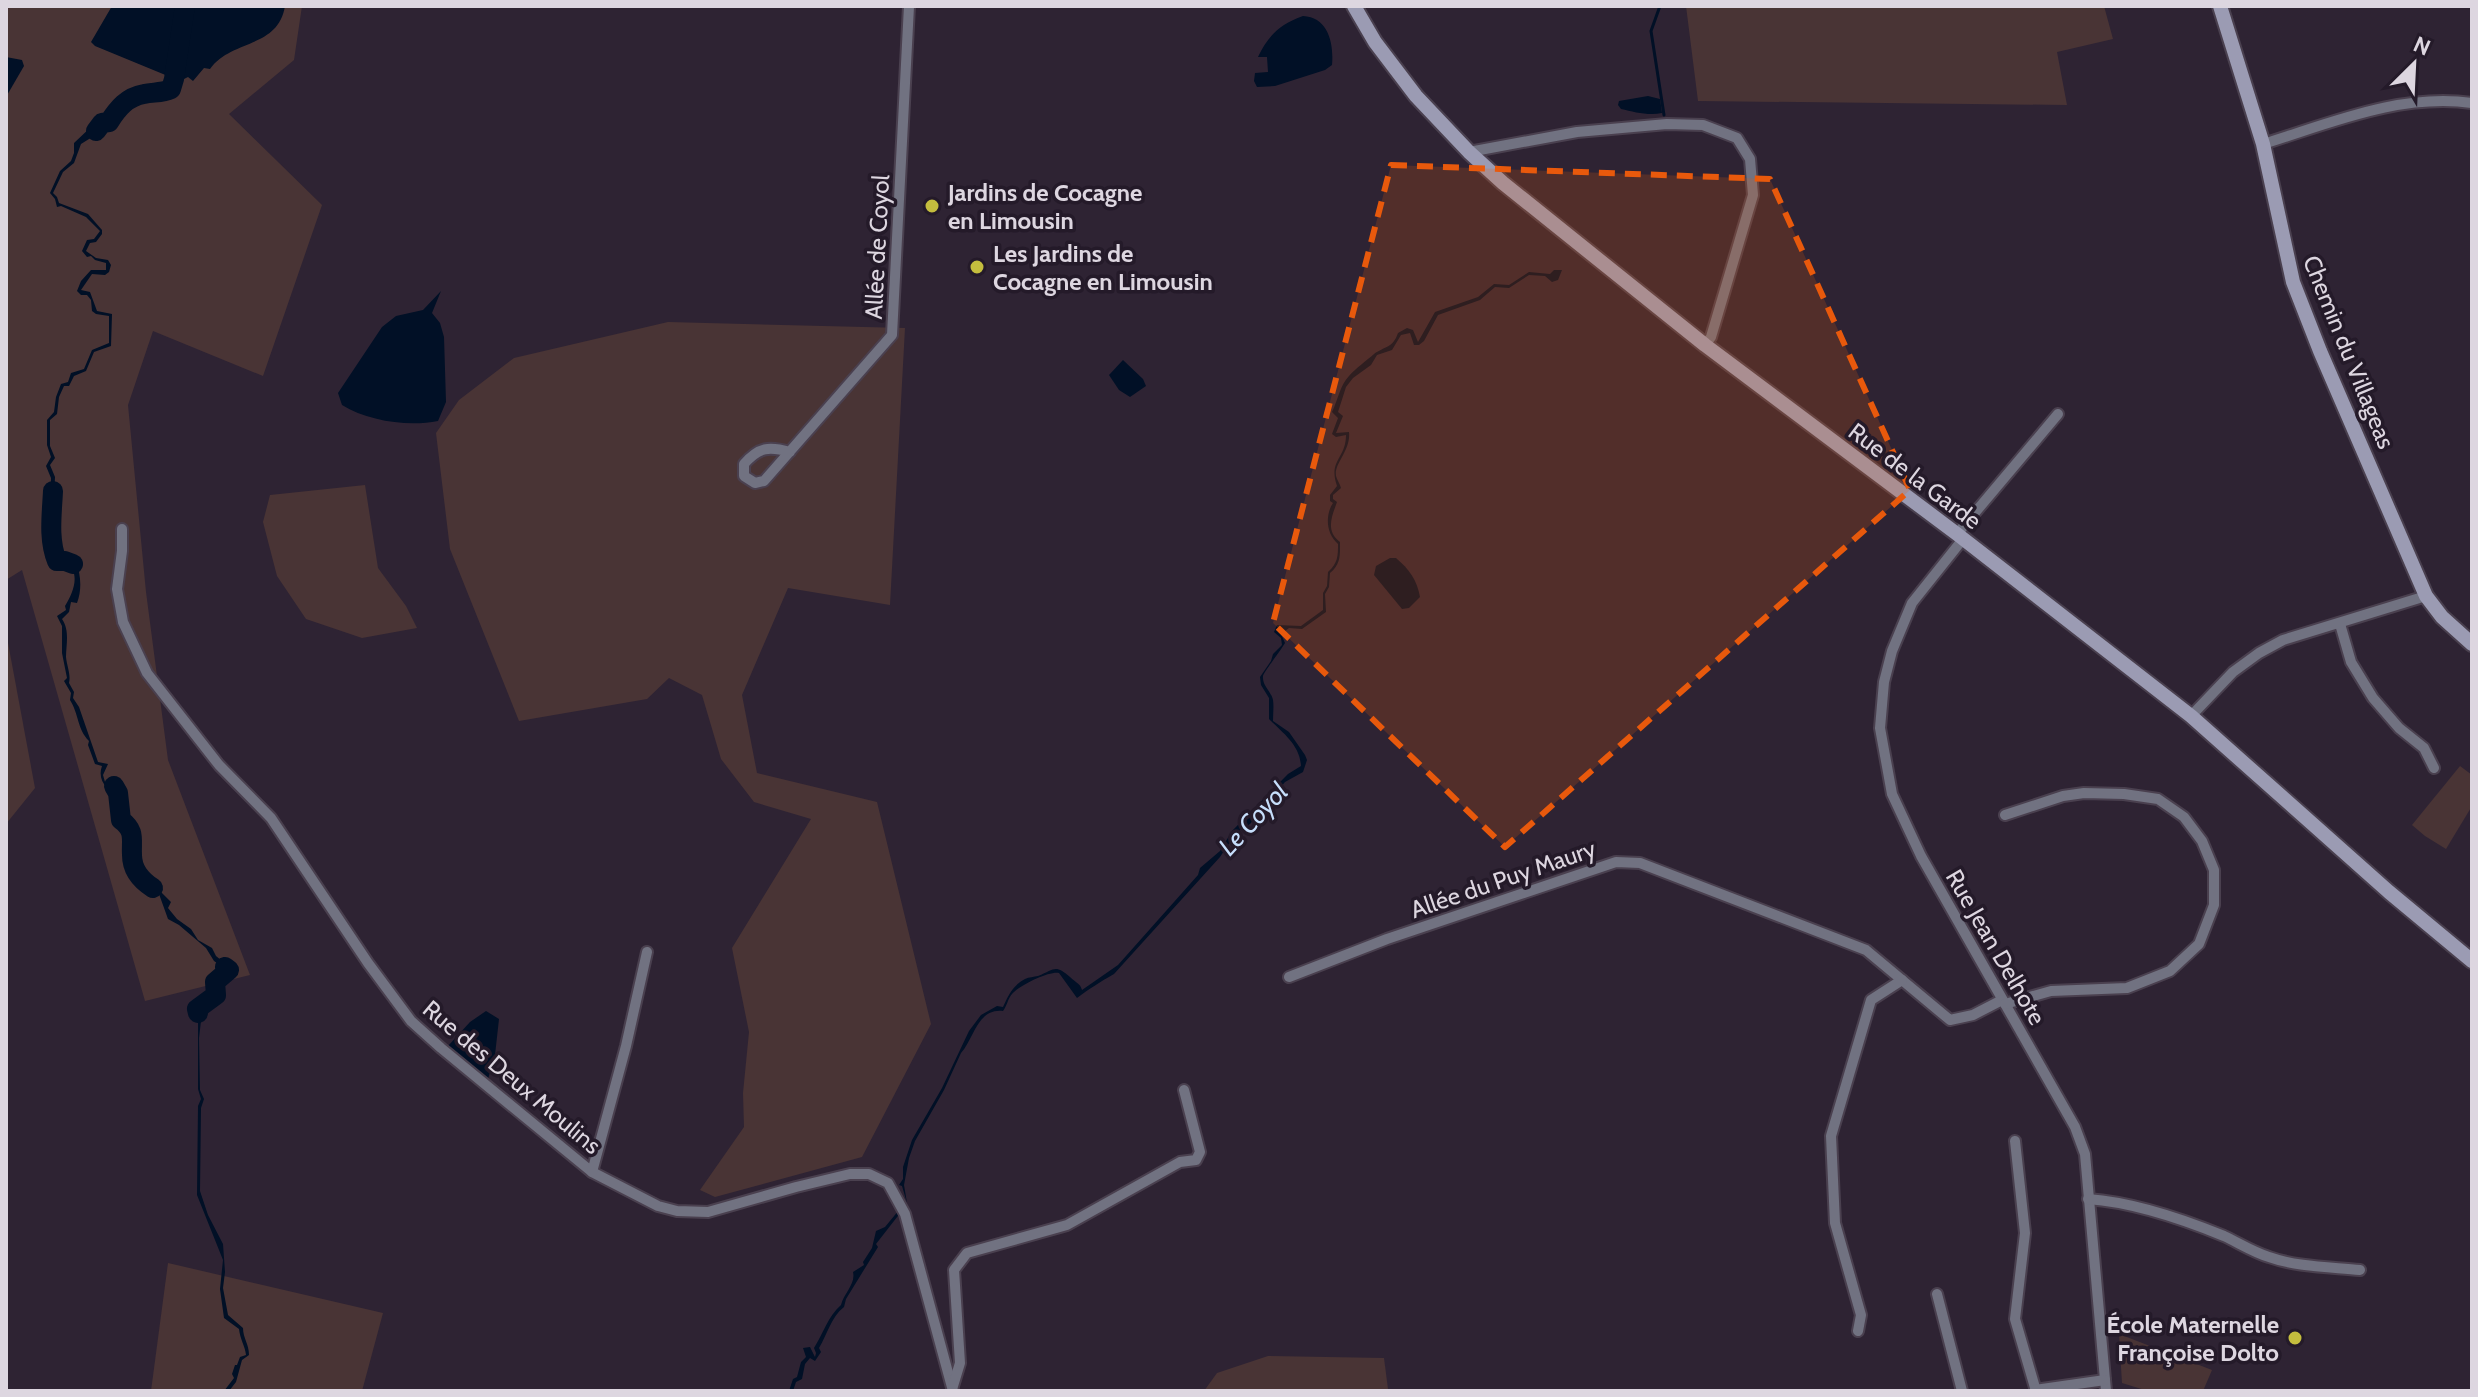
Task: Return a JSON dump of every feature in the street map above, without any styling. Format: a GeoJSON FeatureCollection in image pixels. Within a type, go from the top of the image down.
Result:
{"type":"FeatureCollection","features":[{"type":"Feature","properties":{"kind":"main road","name":"Rue de la Garde"},"geometry":{"type":"LineString","coordinates":[[1354,6],[1375,42],[1416,96],[1469,152],[1548,220],[1705,345],[2191,716],[2397,899],[2472,961]]}},
{"type":"Feature","properties":{"kind":"main road","name":"Chemin du Villageas"},"geometry":{"type":"LineString","coordinates":[[2220,6],[2263,144],[2293,282],[2320,351],[2426,596],[2442,617],[2472,644]]}},
{"type":"Feature","properties":{"kind":"street","name":"Allée de Coyol"},"geometry":{"type":"LineString","coordinates":[[790,452],[892,335],[909,6]]}},
{"type":"Feature","properties":{"kind":"street"},"geometry":{"type":"LineString","coordinates":[[2263,144],[2392,105],[2427,100],[2472,103]]}},
{"type":"Feature","properties":{"kind":"street"},"geometry":{"type":"LineString","coordinates":[[1469,152],[1577,132],[1667,124],[1703,125],[1737,138],[1750,159],[1753,195],[1711,337],[1705,345]]}},
{"type":"Feature","properties":{"kind":"street","name":"Rue Jean Delhote"},"geometry":{"type":"LineString","coordinates":[[2058,414],[1912,603],[1892,651],[1884,682],[1880,728],[1892,794],[1921,856],[2075,1127],[2085,1154],[2107,1388]]}},
{"type":"Feature","properties":{"kind":"street","name":"Rue des Deux Moulins"},"geometry":{"type":"LineString","coordinates":[[122,529],[117,589],[123,622],[147,673],[219,765],[271,818],[368,963],[411,1021],[592,1172],[658,1206],[677,1211],[708,1212],[850,1174],[869,1174],[888,1183],[905,1214],[953,1390]]}},
{"type":"Feature","properties":{"kind":"street"},"geometry":{"type":"LineString","coordinates":[[2191,716],[2233,672],[2283,640],[2426,596]]}},
{"type":"Feature","properties":{"kind":"street"},"geometry":{"type":"LineString","coordinates":[[2340,624],[2351,662],[2373,698],[2399,728],[2424,748],[2434,768]]}},
{"type":"Feature","properties":{"kind":"street"},"geometry":{"type":"LineString","coordinates":[[2004,1002],[2051,991],[2127,988],[2170,971],[2199,944],[2214,905],[2214,870],[2202,841],[2184,817],[2158,799],[2084,793],[2063,796],[2005,815]]}},
{"type":"Feature","properties":{"kind":"street","name":"Allée du Puy Maury"},"geometry":{"type":"LineString","coordinates":[[1289,977],[1387,939],[1616,862],[1640,863],[1866,950],[1950,1020],[1973,1015],[2004,1002]]}},
{"type":"Feature","properties":{"kind":"street"},"geometry":{"type":"LineString","coordinates":[[592,1172],[626,1046],[647,952]]}},
{"type":"Feature","properties":{"kind":"street"},"geometry":{"type":"LineString","coordinates":[[1858,1331],[1861,1315],[1835,1223],[1831,1136],[1871,1000],[1902,980]]}},
{"type":"Feature","properties":{"kind":"street"},"geometry":{"type":"LineString","coordinates":[[953,1390],[960,1363],[954,1270],[967,1253],[1067,1225],[1180,1162],[1196,1160],[1200,1152],[1184,1090]]}},
{"type":"Feature","properties":{"kind":"street"},"geometry":{"type":"LineString","coordinates":[[2015,1141],[2025,1233],[2015,1319],[2036,1390],[2107,1388]]}},
{"type":"Feature","properties":{"kind":"street"},"geometry":{"type":"LineString","coordinates":[[2088,1199],[2182,1221],[2272,1258],[2305,1265],[2360,1270]]}},
{"type":"Feature","properties":{"kind":"street"},"geometry":{"type":"LineString","coordinates":[[1937,1294],[1962,1391]]}},
{"type":"Feature","properties":{"kind":"highlighted area"},"geometry":{"type":"Polygon","coordinates":[[[1391,165],[1770,179],[1910,490],[1505,847],[1273,623],[1391,165]]]}},
{"type":"Feature","properties":{"kind":"shaded area"},"geometry":{"type":"Polygon","coordinates":[[[6,6],[302,6],[294,60],[229,114],[322,205],[263,376],[153,331],[128,405],[146,592],[168,760],[250,975],[145,1001],[22,570],[6,580],[6,6]]]}},
{"type":"Feature","properties":{"kind":"shaded area"},"geometry":{"type":"Polygon","coordinates":[[[1686,6],[2104,6],[2113,39],[2057,52],[2067,105],[1698,101],[1686,6]]]}},
{"type":"Feature","properties":{"kind":"shaded area"},"geometry":{"type":"Polygon","coordinates":[[[668,322],[905,328],[890,605],[788,588],[742,695],[757,773],[877,802],[931,1024],[862,1157],[715,1197],[700,1190],[744,1127],[743,1093],[749,1032],[732,948],[811,819],[754,802],[721,759],[702,695],[669,678],[647,699],[519,721],[450,549],[436,433],[459,400],[514,358],[668,322]]]}},
{"type":"Feature","properties":{"kind":"shaded area"},"geometry":{"type":"Polygon","coordinates":[[[365,485],[378,568],[406,606],[417,628],[362,638],[306,619],[277,576],[263,522],[270,495],[365,485]]]}},
{"type":"Feature","properties":{"kind":"shaded area"},"geometry":{"type":"Polygon","coordinates":[[[6,632],[35,788],[6,824],[6,632]]]}},
{"type":"Feature","properties":{"kind":"shaded area"},"geometry":{"type":"Polygon","coordinates":[[[2460,766],[2472,775],[2472,806],[2446,849],[2412,825],[2460,766]]]}},
{"type":"Feature","properties":{"kind":"shaded area"},"geometry":{"type":"Polygon","coordinates":[[[168,1263],[383,1313],[362,1391],[151,1391],[168,1263]]]}},
{"type":"Feature","properties":{"kind":"shaded area"},"geometry":{"type":"Polygon","coordinates":[[[2119,1334],[2212,1370],[2203,1391],[2148,1391],[2122,1383],[2119,1334]]]}},
{"type":"Feature","properties":{"kind":"shaded area"},"geometry":{"type":"Polygon","coordinates":[[[1268,1356],[1384,1358],[1388,1389],[1204,1391],[1217,1373],[1268,1356]]]}},
{"type":"Feature","properties":{"kind":"water"},"geometry":{"type":"Polygon","coordinates":[[[112,6],[285,6],[281,20],[264,37],[219,59],[210,69],[204,68],[193,81],[188,77],[180,81],[91,42],[112,6]]]}},
{"type":"Feature","properties":{"kind":"water"},"geometry":{"type":"Polygon","coordinates":[[[1303,16],[1312,17],[1324,26],[1332,48],[1332,65],[1275,86],[1257,87],[1255,73],[1268,72],[1267,57],[1258,57],[1266,43],[1281,27],[1303,16]]]}},
{"type":"Feature","properties":{"kind":"water"},"geometry":{"type":"Polygon","coordinates":[[[6,57],[22,60],[24,66],[6,97],[6,57]]]}},
{"type":"Feature","properties":{"kind":"water"},"geometry":{"type":"Polygon","coordinates":[[[167,85],[176,89],[175,92],[147,94],[131,100],[127,107],[118,110],[112,123],[103,125],[97,134],[81,144],[74,163],[63,172],[53,193],[59,203],[88,214],[102,230],[96,242],[90,243],[86,251],[96,258],[108,260],[111,265],[109,272],[105,275],[92,274],[81,290],[90,292],[97,311],[112,314],[111,346],[94,352],[86,371],[74,376],[69,386],[64,386],[57,414],[50,420],[50,446],[55,458],[50,465],[55,477],[53,515],[50,516],[51,478],[46,466],[51,457],[47,445],[47,420],[54,412],[61,384],[68,382],[71,373],[84,369],[92,350],[109,343],[109,316],[92,311],[91,300],[77,291],[91,270],[106,270],[106,263],[87,257],[82,251],[87,240],[94,239],[100,231],[86,217],[57,207],[50,193],[60,171],[71,161],[74,143],[92,126],[97,129],[101,122],[105,123],[115,115],[117,111],[114,109],[123,105],[126,96],[160,91],[167,85]]]}},
{"type":"Feature","properties":{"kind":"water"},"geometry":{"type":"Polygon","coordinates":[[[1648,96],[1660,99],[1662,113],[1636,112],[1621,109],[1618,105],[1619,101],[1648,96]]]}},
{"type":"Feature","properties":{"kind":"water"},"geometry":{"type":"Polygon","coordinates":[[[1554,270],[1562,270],[1558,280],[1552,282],[1545,276],[1529,275],[1509,288],[1495,287],[1480,300],[1438,315],[1419,345],[1414,345],[1410,333],[1401,335],[1392,350],[1377,355],[1371,365],[1346,387],[1338,412],[1343,416],[1336,433],[1349,432],[1349,439],[1337,466],[1336,476],[1341,488],[1333,495],[1337,502],[1331,523],[1332,533],[1340,542],[1340,555],[1330,573],[1325,594],[1326,612],[1302,629],[1289,628],[1281,634],[1285,643],[1263,676],[1273,700],[1273,721],[1289,732],[1305,755],[1307,760],[1303,772],[1285,782],[1250,824],[1236,833],[1220,857],[1114,974],[1077,998],[1059,973],[1042,976],[1016,990],[1003,1011],[994,1011],[982,1019],[915,1141],[904,1185],[907,1203],[899,1185],[912,1140],[942,1088],[969,1031],[981,1015],[997,1006],[1003,1007],[1014,988],[1027,978],[1058,969],[1078,983],[1082,990],[1118,965],[1198,875],[1200,868],[1220,851],[1232,831],[1288,774],[1301,766],[1294,746],[1269,719],[1269,698],[1260,677],[1282,645],[1281,638],[1274,632],[1277,625],[1301,626],[1323,610],[1323,593],[1328,572],[1336,562],[1338,552],[1338,544],[1331,535],[1328,524],[1333,503],[1330,495],[1337,486],[1335,470],[1346,435],[1336,437],[1332,434],[1338,418],[1332,412],[1346,380],[1354,370],[1391,344],[1398,333],[1407,328],[1413,330],[1418,342],[1435,312],[1478,297],[1494,284],[1509,285],[1529,272],[1550,274],[1554,270]]]}},
{"type":"Feature","properties":{"kind":"water"},"geometry":{"type":"Polygon","coordinates":[[[441,291],[432,313],[440,323],[444,337],[446,402],[438,421],[388,421],[342,405],[338,393],[382,327],[396,316],[423,310],[441,291]]]}},
{"type":"Feature","properties":{"kind":"water"},"geometry":{"type":"Polygon","coordinates":[[[1123,360],[1146,386],[1130,397],[1119,390],[1109,375],[1123,360]]]}},
{"type":"Feature","properties":{"kind":"water"},"geometry":{"type":"Polygon","coordinates":[[[53,552],[76,562],[80,577],[77,603],[71,602],[69,612],[62,619],[67,633],[66,657],[73,698],[98,762],[108,764],[103,775],[105,782],[115,785],[118,791],[123,819],[130,824],[133,840],[138,843],[139,847],[133,851],[143,880],[171,902],[168,908],[177,919],[232,969],[216,982],[216,986],[213,986],[213,981],[224,968],[214,961],[206,948],[168,919],[159,894],[144,889],[136,865],[128,853],[132,848],[128,828],[119,821],[114,790],[103,783],[102,766],[95,764],[89,741],[82,732],[70,700],[71,693],[64,681],[67,678],[62,653],[62,626],[57,616],[66,610],[75,578],[67,563],[53,565],[50,559],[53,552]]]}},
{"type":"Feature","properties":{"kind":"water"},"geometry":{"type":"Polygon","coordinates":[[[1396,558],[1405,566],[1417,585],[1420,597],[1409,608],[1402,609],[1374,575],[1376,566],[1396,558]]]}},
{"type":"Feature","properties":{"kind":"water"},"geometry":{"type":"Polygon","coordinates":[[[215,995],[207,1008],[199,1012],[200,1090],[204,1099],[201,1108],[200,1191],[223,1244],[225,1272],[223,1288],[228,1315],[243,1328],[249,1351],[229,1391],[224,1391],[234,1378],[235,1365],[240,1357],[246,1355],[239,1329],[224,1318],[220,1289],[223,1260],[197,1195],[198,1106],[201,1099],[198,1089],[198,1021],[195,1009],[215,995]]]}},
{"type":"Feature","properties":{"kind":"water"},"geometry":{"type":"Polygon","coordinates":[[[486,1011],[499,1019],[495,1055],[488,1079],[448,1046],[470,1022],[486,1011]]]}},
{"type":"Feature","properties":{"kind":"water"},"geometry":{"type":"Polygon","coordinates":[[[899,1210],[901,1212],[876,1244],[878,1247],[844,1307],[832,1321],[819,1348],[821,1352],[815,1361],[810,1358],[805,1364],[802,1379],[796,1382],[793,1391],[789,1391],[806,1357],[803,1348],[810,1347],[815,1357],[814,1348],[841,1305],[853,1281],[853,1272],[864,1265],[876,1231],[885,1227],[899,1210]]]}},
{"type":"Feature","properties":{"kind":"waterway"},"geometry":{"type":"LineString","coordinates":[[96,131],[102,123],[109,122],[128,100],[171,89],[185,6]]}},
{"type":"Feature","properties":{"kind":"waterway","name":"Le Coyol"},"geometry":{"type":"LineString","coordinates":[[1660,6],[1651,31],[1664,115]]}},
{"type":"Feature","properties":{"kind":"waterway"},"geometry":{"type":"LineString","coordinates":[[53,491],[51,526],[54,553],[57,561],[73,564]]}},
{"type":"Feature","properties":{"kind":"waterway"},"geometry":{"type":"LineString","coordinates":[[114,786],[118,793],[121,820],[131,832],[134,866],[153,888]]}},
{"type":"Feature","properties":{"kind":"waterway"},"geometry":{"type":"LineString","coordinates":[[198,1013],[197,1009],[216,995],[215,982],[229,970],[225,967]]}},
{"type":"Feature","properties":{"kind":"place","name":"Jardins de Cocagne en Limousin"},"geometry":{"type":"Point","coordinates":[932,206]}},
{"type":"Feature","properties":{"kind":"place","name":"Les Jardins de Cocagne en Limousin"},"geometry":{"type":"Point","coordinates":[977,267]}},
{"type":"Feature","properties":{"kind":"place","name":"École Maternelle Françoise Dolto"},"geometry":{"type":"Point","coordinates":[2295,1338]}}]}
